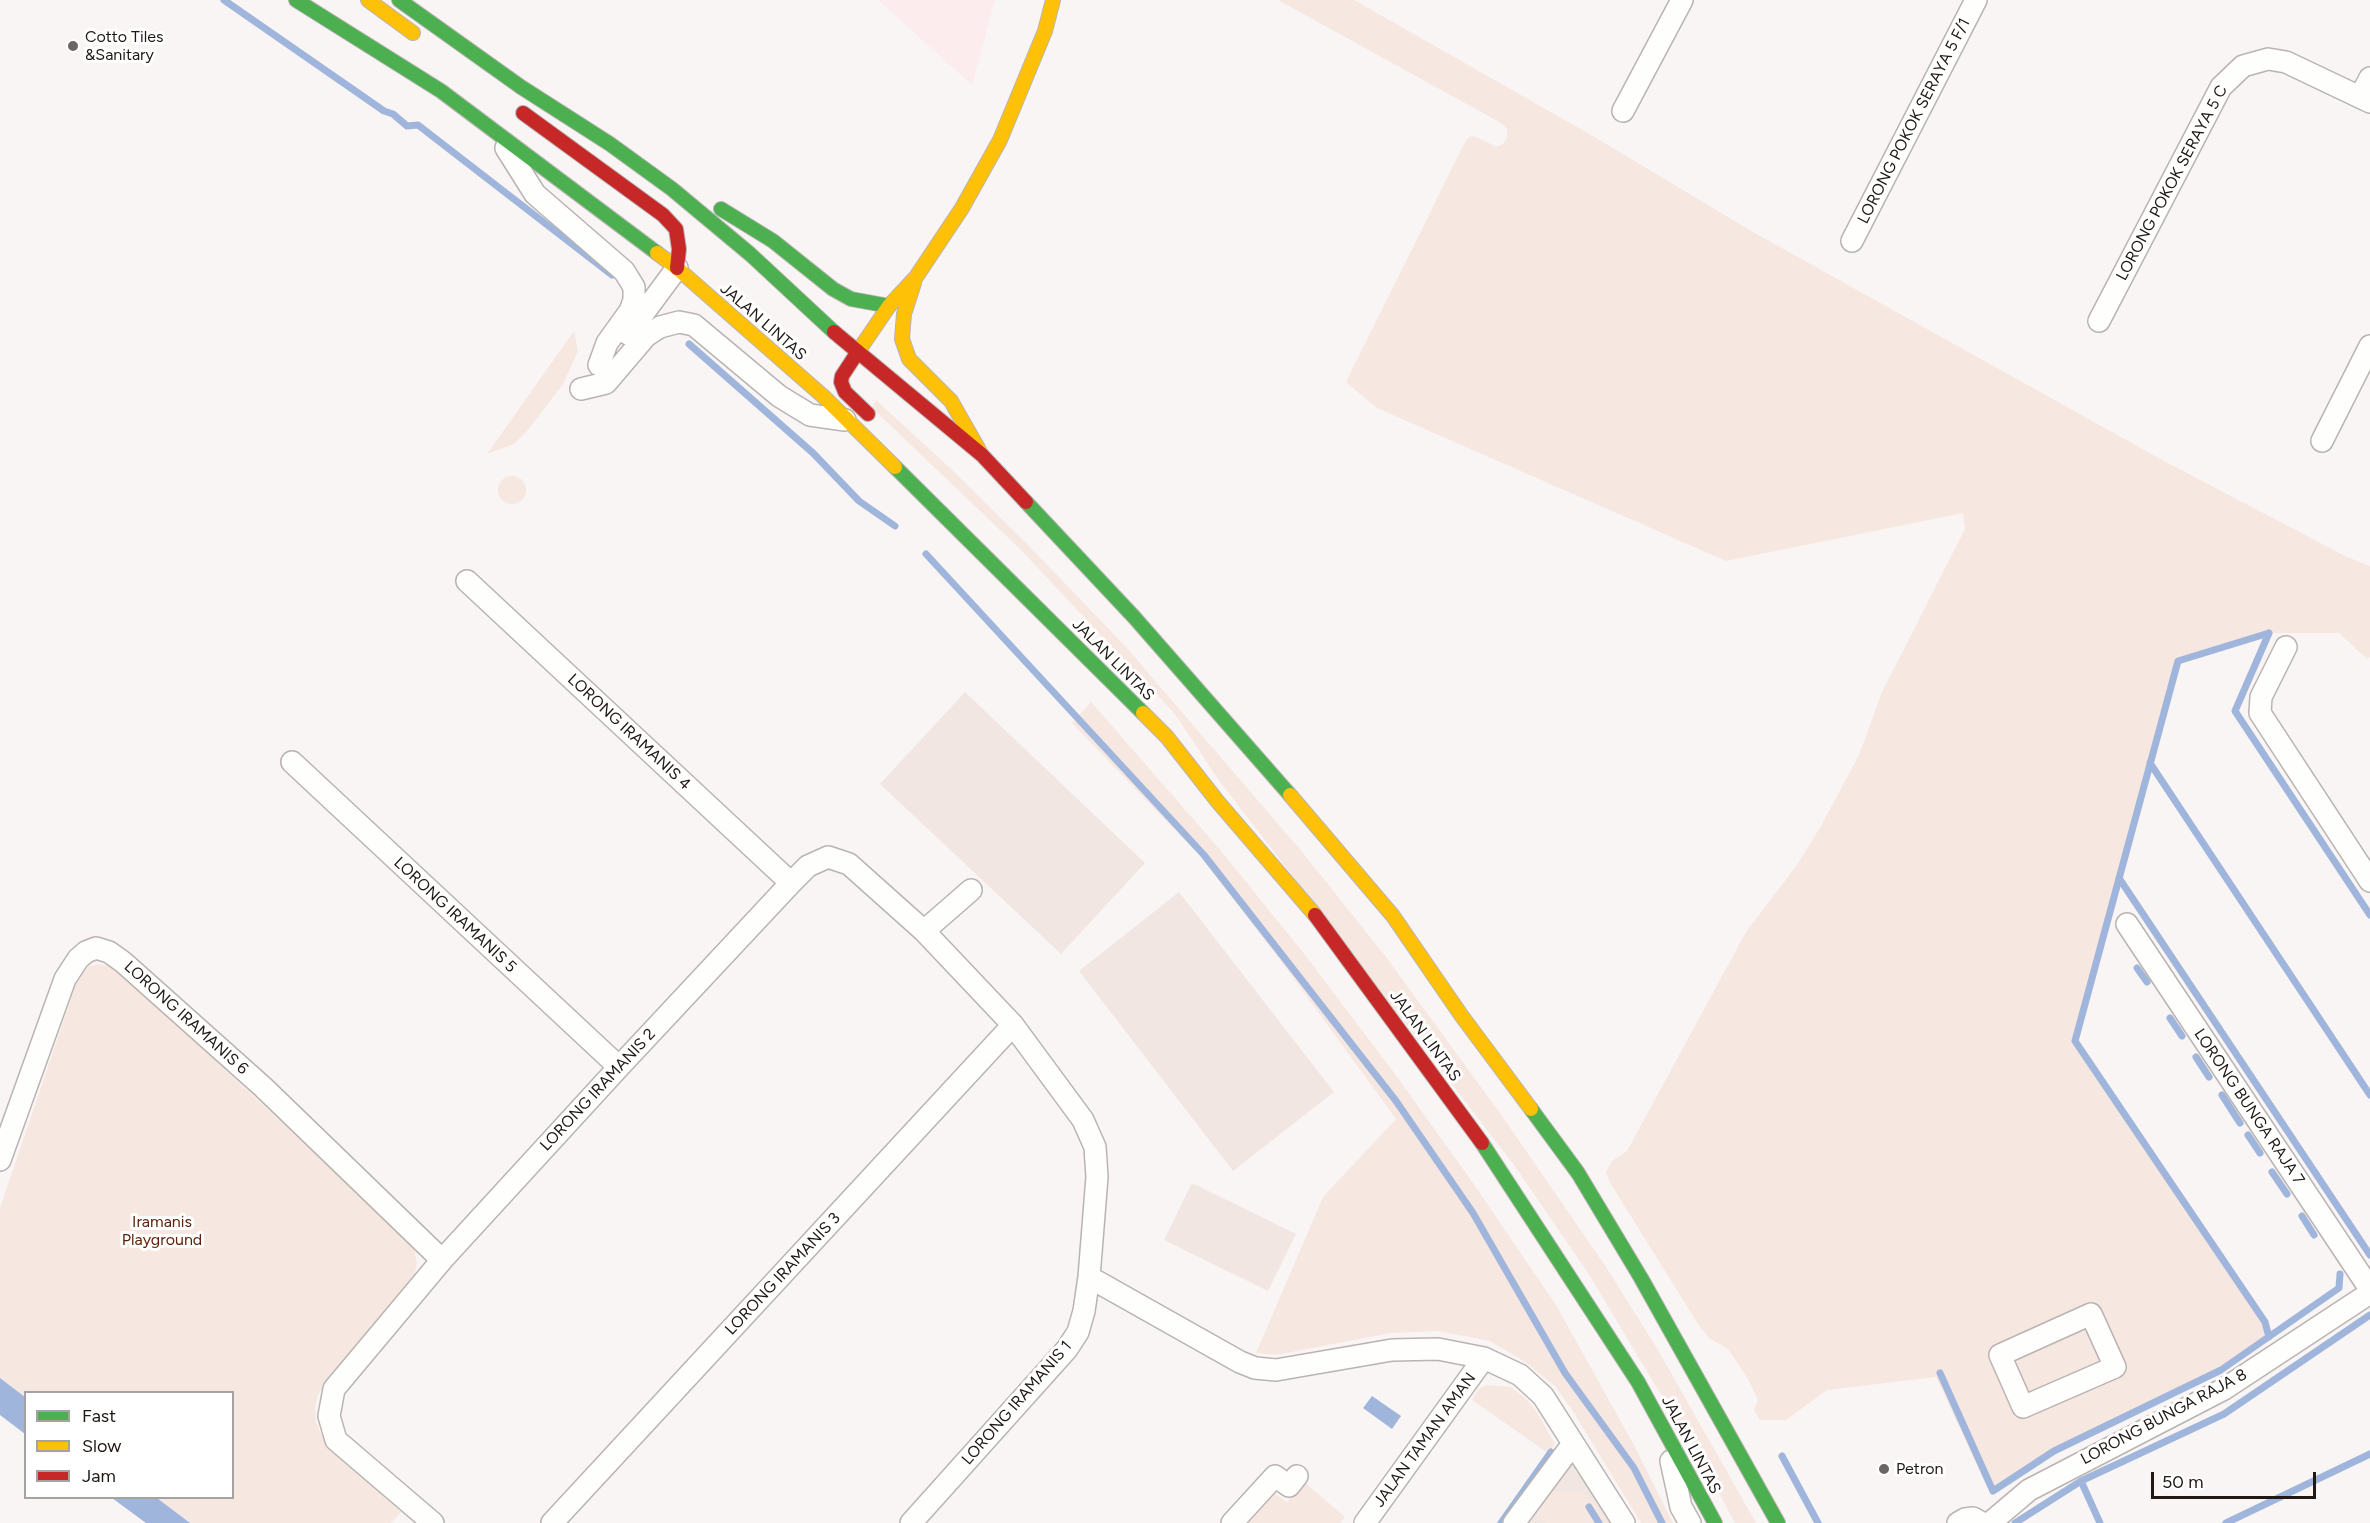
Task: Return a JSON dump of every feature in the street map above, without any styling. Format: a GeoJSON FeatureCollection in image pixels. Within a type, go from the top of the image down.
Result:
{"type":"FeatureCollection","features":[{"type":"Feature","properties":{"kind":"main road","name":"JALAN LINTAS"},"geometry":{"type":"LineString","coordinates":[[296,0],[441,91],[498,136],[677,268],[824,397],[1167,737],[1218,802],[1324,925],[1493,1158],[1638,1382],[1714,1523]]}},
{"type":"Feature","properties":{"kind":"main road"},"geometry":{"type":"LineString","coordinates":[[368,0],[426,42]]}},
{"type":"Feature","properties":{"kind":"main road"},"geometry":{"type":"LineString","coordinates":[[399,0],[521,87],[610,144],[672,189],[750,254],[857,353],[982,454],[1229,723],[1393,916],[1461,1015],[1578,1173],[1641,1278],[1778,1523]]}},
{"type":"Feature","properties":{"kind":"main road"},"geometry":{"type":"LineString","coordinates":[[1045,32],[1053,0]]}},
{"type":"Feature","properties":{"kind":"main road"},"geometry":{"type":"LineString","coordinates":[[877,422],[842,387],[842,376],[889,306],[916,277],[962,208],[1000,140],[1045,32],[1064,0]]}},
{"type":"Feature","properties":{"kind":"main road"},"geometry":{"type":"LineString","coordinates":[[512,105],[663,215],[676,229],[679,249],[677,268]]}},
{"type":"Feature","properties":{"kind":"main road"},"geometry":{"type":"LineString","coordinates":[[672,189],[708,202],[730,214],[773,241],[817,278],[851,299],[889,306]]}},
{"type":"Feature","properties":{"kind":"main road"},"geometry":{"type":"LineString","coordinates":[[916,277],[904,314],[902,339],[909,359],[951,401],[982,454]]}},
{"type":"Feature","properties":{"kind":"main road"},"geometry":{"type":"LineString","coordinates":[[1156,706],[1167,737]]}},
{"type":"Feature","properties":{"kind":"street"},"geometry":{"type":"LineString","coordinates":[[1623,111],[1682,0]]}},
{"type":"Feature","properties":{"kind":"street","name":"LORONG POKOK SERAYA 5 F/1"},"geometry":{"type":"LineString","coordinates":[[1852,241],[1968,3]]}},
{"type":"Feature","properties":{"kind":"street","name":"LORONG POKOK SERAYA 5 C"},"geometry":{"type":"LineString","coordinates":[[2099,321],[2221,87],[2243,66],[2268,59],[2286,62],[2365,99],[2370,78]]}},
{"type":"Feature","properties":{"kind":"street"},"geometry":{"type":"LineString","coordinates":[[498,136],[535,194],[624,271],[634,287],[634,300],[630,311],[607,343],[599,365],[621,344],[677,268]]}},
{"type":"Feature","properties":{"kind":"street"},"geometry":{"type":"LineString","coordinates":[[581,388],[606,383],[645,336],[660,327],[679,322],[693,325],[779,396],[810,415],[845,420]]}},
{"type":"Feature","properties":{"kind":"street"},"geometry":{"type":"LineString","coordinates":[[2322,441],[2370,346]]}},
{"type":"Feature","properties":{"kind":"street","name":"LORONG IRAMANIS 4"},"geometry":{"type":"LineString","coordinates":[[467,581],[791,883]]}},
{"type":"Feature","properties":{"kind":"street"},"geometry":{"type":"LineString","coordinates":[[2286,647],[2261,697],[2260,713],[2370,881]]}},
{"type":"Feature","properties":{"kind":"street","name":"LORONG IRAMANIS 5"},"geometry":{"type":"LineString","coordinates":[[292,762],[619,1067]]}},
{"type":"Feature","properties":{"kind":"street","name":"LORONG IRAMANIS 2"},"geometry":{"type":"LineString","coordinates":[[433,1523],[336,1440],[329,1416],[334,1389],[441,1260],[808,866],[828,857],[849,864],[924,931]]}},
{"type":"Feature","properties":{"kind":"street"},"geometry":{"type":"LineString","coordinates":[[924,931],[972,890]]}},
{"type":"Feature","properties":{"kind":"street","name":"LORONG BUNGA RAJA 7"},"geometry":{"type":"LineString","coordinates":[[2127,924],[2370,1291]]}},
{"type":"Feature","properties":{"kind":"street","name":"LORONG IRAMANIS 1"},"geometry":{"type":"LineString","coordinates":[[911,1523],[1067,1349],[1078,1332],[1089,1277],[1097,1177],[1095,1147],[1083,1120],[1013,1024],[924,931]]}},
{"type":"Feature","properties":{"kind":"street","name":"LORONG IRAMANIS 6"},"geometry":{"type":"LineString","coordinates":[[1,1156],[65,980],[78,959],[86,952],[96,948],[109,952],[123,962],[263,1087],[441,1260]]}},
{"type":"Feature","properties":{"kind":"street","name":"LORONG IRAMANIS 3"},"geometry":{"type":"LineString","coordinates":[[552,1523],[1013,1024]]}},
{"type":"Feature","properties":{"kind":"street"},"geometry":{"type":"LineString","coordinates":[[1089,1277],[1255,1368],[1276,1370],[1392,1350],[1438,1349],[1484,1358],[1520,1375],[1543,1396],[1572,1445],[1624,1523]]}},
{"type":"Feature","properties":{"kind":"street","name":"LORONG BUNGA RAJA 8"},"geometry":{"type":"LineString","coordinates":[[1990,1523],[2029,1490],[2224,1389],[2370,1291]]}},
{"type":"Feature","properties":{"kind":"street"},"geometry":{"type":"LineString","coordinates":[[2091,1314],[2115,1366],[2024,1407],[2000,1355],[2091,1314]]}},
{"type":"Feature","properties":{"kind":"street","name":"JALAN TAMAN AMAN"},"geometry":{"type":"LineString","coordinates":[[1365,1523],[1484,1358]]}},
{"type":"Feature","properties":{"kind":"street"},"geometry":{"type":"LineString","coordinates":[[1664,1431],[1681,1507],[1690,1523]]}},
{"type":"Feature","properties":{"kind":"street"},"geometry":{"type":"LineString","coordinates":[[1515,1523],[1572,1445]]}},
{"type":"Feature","properties":{"kind":"street"},"geometry":{"type":"LineString","coordinates":[[1232,1523],[1275,1476],[1289,1486],[1297,1476]]}},
{"type":"Feature","properties":{"kind":"street"},"geometry":{"type":"LineString","coordinates":[[1958,1523],[1973,1518],[1982,1523]]}},
{"type":"Feature","properties":{"kind":"shaded area"},"geometry":{"type":"Polygon","coordinates":[[[878,0],[995,0],[972,85],[878,0]]]}},
{"type":"Feature","properties":{"kind":"shaded area"},"geometry":{"type":"Polygon","coordinates":[[[965,692],[1145,863],[1061,954],[880,784],[965,692]]]}},
{"type":"Feature","properties":{"kind":"shaded area"},"geometry":{"type":"Polygon","coordinates":[[[1179,892],[1334,1092],[1233,1171],[1079,971],[1179,892]]]}},
{"type":"Feature","properties":{"kind":"shaded area"},"geometry":{"type":"Polygon","coordinates":[[[1192,1183],[1296,1234],[1268,1291],[1164,1240],[1192,1183]]]}},
{"type":"Feature","properties":{"kind":"shaded area"},"geometry":{"type":"Polygon","coordinates":[[[1572,1445],[1624,1523],[1515,1523],[1572,1445]]]}},
{"type":"Feature","properties":{"kind":"green space"},"geometry":{"type":"Polygon","coordinates":[[[1278,0],[1354,0],[1591,135],[1753,232],[2164,461],[2347,557],[2370,566],[2370,657],[2367,659],[2339,633],[2269,633],[2178,661],[2075,1041],[2265,1322],[2269,1337],[2221,1370],[2054,1451],[1993,1491],[1988,1489],[1936,1377],[1827,1390],[1786,1420],[1760,1420],[1754,1410],[1758,1400],[1748,1379],[1728,1349],[1709,1338],[1698,1324],[1609,1181],[1606,1172],[1612,1161],[1627,1151],[1746,932],[1797,865],[1821,826],[1859,755],[1882,692],[1965,529],[1963,513],[1726,561],[1377,408],[1346,382],[1465,142],[1469,137],[1474,136],[1497,147],[1507,138],[1507,129],[1501,123],[1278,0]]]}},
{"type":"Feature","properties":{"kind":"green space"},"geometry":{"type":"Polygon","coordinates":[[[574,331],[578,351],[563,384],[528,430],[514,444],[487,454],[574,331]]]}},
{"type":"Feature","properties":{"kind":"green space"},"geometry":{"type":"Polygon","coordinates":[[[876,400],[950,468],[1028,545],[1126,647],[1303,853],[1386,957],[1500,1113],[1606,1267],[1658,1350],[1756,1523],[1735,1523],[1712,1480],[1590,1276],[1514,1165],[1218,779],[1175,714],[1020,549],[872,408],[876,400]]]}},
{"type":"Feature","properties":{"kind":"green space"},"geometry":{"type":"Polygon","coordinates":[[[512,476],[522,480],[526,490],[522,500],[512,504],[502,500],[498,490],[502,480],[512,476]]]}},
{"type":"Feature","properties":{"kind":"green space"},"geometry":{"type":"Polygon","coordinates":[[[1091,702],[1222,852],[1305,955],[1395,1074],[1473,1183],[1556,1305],[1635,1447],[1673,1523],[1641,1523],[1555,1386],[1525,1362],[1490,1341],[1438,1331],[1391,1333],[1276,1355],[1256,1353],[1323,1197],[1396,1119],[1284,965],[1201,857],[1072,723],[1091,702]]]}},
{"type":"Feature","properties":{"kind":"green space","name":"Iramanis Playground"},"geometry":{"type":"Polygon","coordinates":[[[98,964],[115,967],[413,1245],[417,1263],[413,1282],[318,1394],[315,1409],[316,1423],[328,1448],[401,1512],[391,1523],[190,1523],[158,1499],[234,1499],[234,1391],[24,1391],[24,1396],[0,1378],[0,1208],[76,984],[88,967],[98,964]]]}},
{"type":"Feature","properties":{"kind":"green space"},"geometry":{"type":"Polygon","coordinates":[[[1486,1385],[1511,1387],[1526,1399],[1536,1411],[1555,1444],[1548,1453],[1472,1400],[1479,1389],[1486,1385]]]}},
{"type":"Feature","properties":{"kind":"green space"},"geometry":{"type":"Polygon","coordinates":[[[1304,1482],[1345,1517],[1340,1523],[1249,1523],[1275,1494],[1287,1502],[1304,1482]]]}},
{"type":"Feature","properties":{"kind":"green space"},"geometry":{"type":"Polygon","coordinates":[[[1575,1490],[1592,1498],[1607,1523],[1547,1523],[1536,1516],[1551,1493],[1575,1490]]]}},
{"type":"Feature","properties":{"kind":"water"},"geometry":{"type":"Polygon","coordinates":[[[0,1378],[24,1396],[24,1433],[0,1415],[0,1378]]]}},
{"type":"Feature","properties":{"kind":"water"},"geometry":{"type":"Polygon","coordinates":[[[1372,1396],[1401,1416],[1392,1429],[1363,1408],[1372,1396]]]}},
{"type":"Feature","properties":{"kind":"water"},"geometry":{"type":"Polygon","coordinates":[[[113,1499],[158,1499],[190,1523],[146,1523],[113,1499]]]}},
{"type":"Feature","properties":{"kind":"waterway"},"geometry":{"type":"LineString","coordinates":[[224,0],[384,111],[393,114],[407,126],[418,125],[612,275]]}},
{"type":"Feature","properties":{"kind":"waterway"},"geometry":{"type":"LineString","coordinates":[[689,344],[813,453],[859,501],[895,526]]}},
{"type":"Feature","properties":{"kind":"waterway"},"geometry":{"type":"LineString","coordinates":[[926,554],[1204,855],[1396,1101],[1473,1213],[1565,1373],[1634,1468],[1662,1523]]}},
{"type":"Feature","properties":{"kind":"waterway"},"geometry":{"type":"LineString","coordinates":[[2269,633],[2235,711],[2370,915]]}},
{"type":"Feature","properties":{"kind":"waterway"},"geometry":{"type":"LineString","coordinates":[[2269,633],[2178,661],[2075,1041],[2265,1322],[2269,1337]]}},
{"type":"Feature","properties":{"kind":"waterway"},"geometry":{"type":"LineString","coordinates":[[2150,763],[2370,1095]]}},
{"type":"Feature","properties":{"kind":"waterway"},"geometry":{"type":"LineString","coordinates":[[2119,878],[2370,1255]]}},
{"type":"Feature","properties":{"kind":"waterway"},"geometry":{"type":"LineString","coordinates":[[2137,968],[2147,982]]}},
{"type":"Feature","properties":{"kind":"waterway"},"geometry":{"type":"LineString","coordinates":[[2170,1018],[2182,1036]]}},
{"type":"Feature","properties":{"kind":"waterway"},"geometry":{"type":"LineString","coordinates":[[2196,1057],[2209,1077]]}},
{"type":"Feature","properties":{"kind":"waterway"},"geometry":{"type":"LineString","coordinates":[[2222,1095],[2240,1123]]}},
{"type":"Feature","properties":{"kind":"waterway"},"geometry":{"type":"LineString","coordinates":[[2248,1135],[2260,1153]]}},
{"type":"Feature","properties":{"kind":"waterway"},"geometry":{"type":"LineString","coordinates":[[2272,1172],[2287,1194]]}},
{"type":"Feature","properties":{"kind":"waterway"},"geometry":{"type":"LineString","coordinates":[[2302,1216],[2314,1235]]}},
{"type":"Feature","properties":{"kind":"waterway"},"geometry":{"type":"LineString","coordinates":[[1940,1373],[1993,1491],[2054,1451],[2221,1370],[2339,1288],[2340,1274]]}},
{"type":"Feature","properties":{"kind":"waterway"},"geometry":{"type":"LineString","coordinates":[[2015,1523],[2081,1481],[2224,1414],[2370,1315]]}},
{"type":"Feature","properties":{"kind":"waterway"},"geometry":{"type":"LineString","coordinates":[[1501,1523],[1551,1452]]}},
{"type":"Feature","properties":{"kind":"waterway"},"geometry":{"type":"LineString","coordinates":[[2226,1523],[2370,1454]]}},
{"type":"Feature","properties":{"kind":"waterway"},"geometry":{"type":"LineString","coordinates":[[1782,1456],[1818,1523]]}},
{"type":"Feature","properties":{"kind":"waterway"},"geometry":{"type":"LineString","coordinates":[[2081,1481],[2100,1523]]}},
{"type":"Feature","properties":{"kind":"waterway"},"geometry":{"type":"LineString","coordinates":[[1589,1507],[1599,1523]]}},
{"type":"Feature","properties":{"kind":"traffic: fast"},"geometry":{"type":"LineString","coordinates":[[296,0],[441,91],[657,253]]}},
{"type":"Feature","properties":{"kind":"traffic: fast"},"geometry":{"type":"LineString","coordinates":[[399,0],[521,87],[610,144],[672,189],[750,254],[834,332]]}},
{"type":"Feature","properties":{"kind":"traffic: fast"},"geometry":{"type":"LineString","coordinates":[[721,209],[773,241],[833,289],[851,299],[889,306]]}},
{"type":"Feature","properties":{"kind":"traffic: fast"},"geometry":{"type":"LineString","coordinates":[[895,467],[1143,713]]}},
{"type":"Feature","properties":{"kind":"traffic: fast"},"geometry":{"type":"LineString","coordinates":[[1026,502],[1134,617],[1290,795]]}},
{"type":"Feature","properties":{"kind":"traffic: fast"},"geometry":{"type":"LineString","coordinates":[[1531,1109],[1578,1173],[1641,1278],[1778,1523]]}},
{"type":"Feature","properties":{"kind":"traffic: fast"},"geometry":{"type":"LineString","coordinates":[[1482,1143],[1638,1382],[1715,1523]]}},
{"type":"Feature","properties":{"kind":"traffic: slow"},"geometry":{"type":"LineString","coordinates":[[368,0],[413,33]]}},
{"type":"Feature","properties":{"kind":"traffic: slow"},"geometry":{"type":"LineString","coordinates":[[857,353],[889,306],[916,277],[962,208],[1000,140],[1045,31],[1053,0]]}},
{"type":"Feature","properties":{"kind":"traffic: slow"},"geometry":{"type":"LineString","coordinates":[[657,253],[824,397],[895,467]]}},
{"type":"Feature","properties":{"kind":"traffic: slow"},"geometry":{"type":"LineString","coordinates":[[914,283],[904,314],[902,339],[909,359],[951,401],[979,450]]}},
{"type":"Feature","properties":{"kind":"traffic: slow"},"geometry":{"type":"LineString","coordinates":[[1143,713],[1167,737],[1218,802],[1315,915]]}},
{"type":"Feature","properties":{"kind":"traffic: slow"},"geometry":{"type":"LineString","coordinates":[[1290,795],[1393,916],[1461,1015],[1531,1109]]}},
{"type":"Feature","properties":{"kind":"traffic: jam"},"geometry":{"type":"LineString","coordinates":[[523,113],[663,215],[676,229],[679,249],[677,268]]}},
{"type":"Feature","properties":{"kind":"traffic: jam"},"geometry":{"type":"LineString","coordinates":[[834,332],[982,455],[1026,502]]}},
{"type":"Feature","properties":{"kind":"traffic: jam"},"geometry":{"type":"LineString","coordinates":[[857,353],[842,376],[841,382],[845,392],[868,414]]}},
{"type":"Feature","properties":{"kind":"traffic: jam"},"geometry":{"type":"LineString","coordinates":[[1315,915],[1482,1143]]}},
{"type":"Feature","properties":{"kind":"place","name":"Cotto Tiles &Sanitary"},"geometry":{"type":"Point","coordinates":[73,46]}},
{"type":"Feature","properties":{"kind":"place","name":"Petron"},"geometry":{"type":"Point","coordinates":[1884,1469]}}]}
